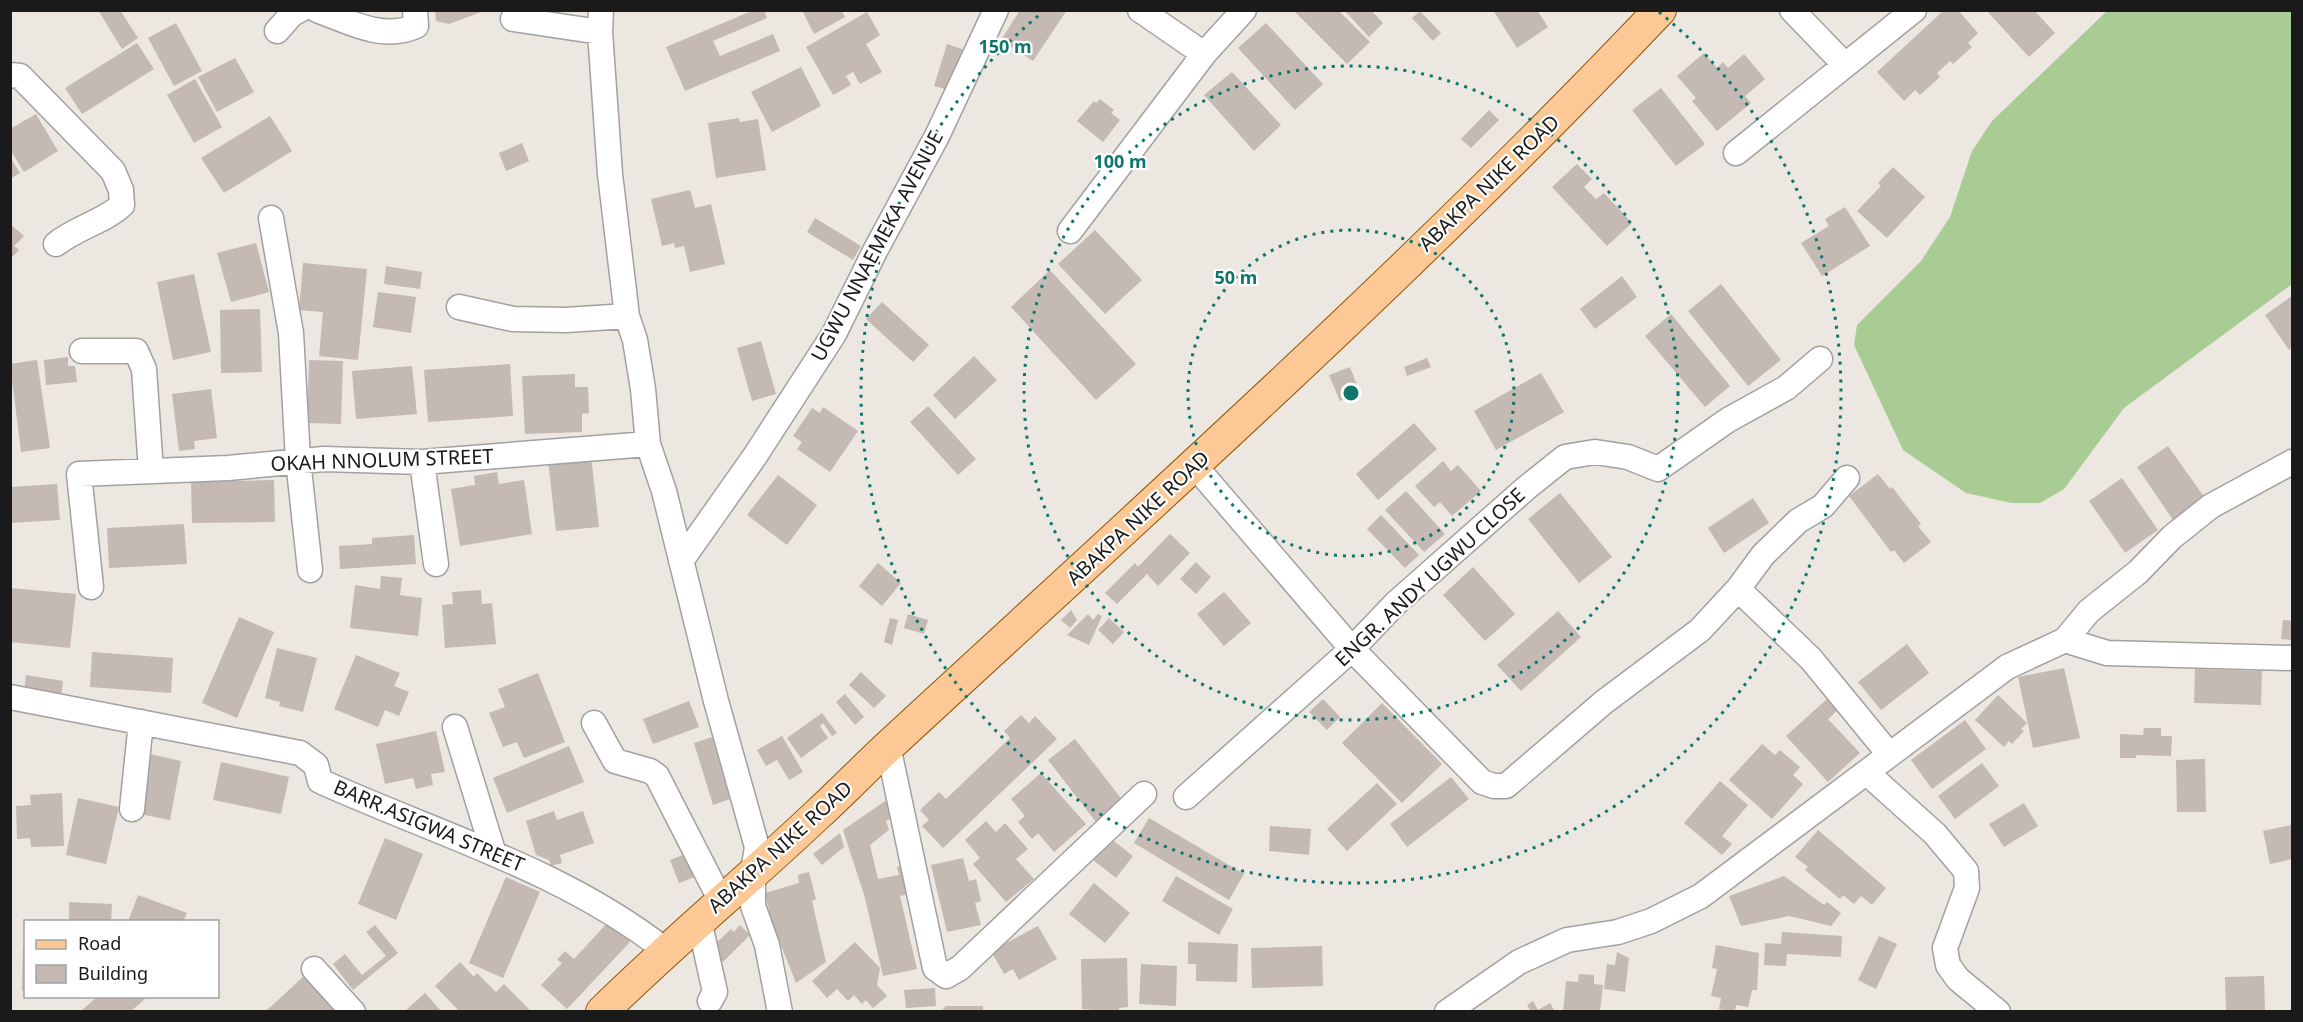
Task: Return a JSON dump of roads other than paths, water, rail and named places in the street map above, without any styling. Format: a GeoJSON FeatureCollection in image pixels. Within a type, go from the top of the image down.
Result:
{"type":"FeatureCollection","features":[{"type":"Feature","properties":{"kind":"main road","name":"ABAKPA NIKE ROAD"},"geometry":{"type":"LineString","coordinates":[[607,1011],[665,950],[819,814],[888,746],[1195,466],[1556,120],[1660,10]]}},
{"type":"Feature","properties":{"kind":"street"},"geometry":{"type":"LineString","coordinates":[[277,31],[292,14],[300,10]]}},
{"type":"Feature","properties":{"kind":"street"},"geometry":{"type":"LineString","coordinates":[[317,10],[386,34],[403,32],[416,26],[415,10]]}},
{"type":"Feature","properties":{"kind":"street","name":"UGWU NNAEMEKA AVENUE"},"geometry":{"type":"LineString","coordinates":[[681,561],[834,334],[875,251],[937,136],[996,10]]}},
{"type":"Feature","properties":{"kind":"street"},"geometry":{"type":"LineString","coordinates":[[1140,10],[1204,54]]}},
{"type":"Feature","properties":{"kind":"street"},"geometry":{"type":"LineString","coordinates":[[1070,231],[1204,54],[1244,10]]}},
{"type":"Feature","properties":{"kind":"street"},"geometry":{"type":"LineString","coordinates":[[1792,10],[1845,65]]}},
{"type":"Feature","properties":{"kind":"street"},"geometry":{"type":"LineString","coordinates":[[1736,153],[1914,10]]}},
{"type":"Feature","properties":{"kind":"street"},"geometry":{"type":"LineString","coordinates":[[513,19],[601,21],[610,174],[627,316],[635,340],[643,389],[648,444],[664,491],[757,847],[753,872],[753,906],[766,945],[780,1011]]}},
{"type":"Feature","properties":{"kind":"street"},"geometry":{"type":"LineString","coordinates":[[10,75],[20,76],[77,132],[114,171],[122,190],[122,205],[111,215],[96,219],[56,244]]}},
{"type":"Feature","properties":{"kind":"street"},"geometry":{"type":"LineString","coordinates":[[271,218],[291,333],[298,460],[310,570]]}},
{"type":"Feature","properties":{"kind":"street"},"geometry":{"type":"LineString","coordinates":[[459,307],[513,319],[566,320],[627,316]]}},
{"type":"Feature","properties":{"kind":"street"},"geometry":{"type":"LineString","coordinates":[[82,351],[136,351],[144,369],[151,471]]}},
{"type":"Feature","properties":{"kind":"street","name":"ENGR. ANDY UGWU CLOSE"},"geometry":{"type":"LineString","coordinates":[[1186,797],[1352,649],[1396,603],[1525,489],[1566,457],[1595,452],[1628,457],[1658,469],[1728,420],[1786,388],[1820,359]]}},
{"type":"Feature","properties":{"kind":"street","name":"OKAH NNOLUM STREET"},"geometry":{"type":"LineString","coordinates":[[92,587],[79,474],[228,468],[298,460],[422,462],[648,444]]}},
{"type":"Feature","properties":{"kind":"street"},"geometry":{"type":"LineString","coordinates":[[422,462],[436,564]]}},
{"type":"Feature","properties":{"kind":"street"},"geometry":{"type":"LineString","coordinates":[[1447,1011],[1519,962],[1567,940],[1618,932],[1651,921],[1701,896],[2007,667],[2065,640],[2089,611],[2138,572],[2172,537],[2211,506],[2292,462]]}},
{"type":"Feature","properties":{"kind":"street"},"geometry":{"type":"LineString","coordinates":[[1195,466],[1352,649],[1482,782],[1494,786],[1506,786],[1604,702],[1700,630],[1738,589],[1763,555],[1797,521],[1823,506],[1847,478]]}},
{"type":"Feature","properties":{"kind":"street"},"geometry":{"type":"LineString","coordinates":[[1738,589],[1811,659],[1890,754]]}},
{"type":"Feature","properties":{"kind":"street"},"geometry":{"type":"LineString","coordinates":[[2065,640],[2107,653],[2292,658]]}},
{"type":"Feature","properties":{"kind":"street","name":"BARR.ASIGWA STREET"},"geometry":{"type":"LineString","coordinates":[[10,697],[300,753],[316,765],[320,781],[383,809],[493,851],[630,922],[665,950]]}},
{"type":"Feature","properties":{"kind":"street"},"geometry":{"type":"LineString","coordinates":[[132,809],[141,723]]}},
{"type":"Feature","properties":{"kind":"street"},"geometry":{"type":"LineString","coordinates":[[594,723],[615,761],[650,771],[657,776],[710,911],[715,992],[710,1001]]}},
{"type":"Feature","properties":{"kind":"street"},"geometry":{"type":"LineString","coordinates":[[454,727],[493,851]]}},
{"type":"Feature","properties":{"kind":"street"},"geometry":{"type":"LineString","coordinates":[[888,746],[935,968],[946,976],[960,968],[1144,794]]}},
{"type":"Feature","properties":{"kind":"street"},"geometry":{"type":"LineString","coordinates":[[1867,773],[1935,834],[1966,871],[1967,888],[1945,948],[1948,965],[1959,979],[1998,1011]]}},
{"type":"Feature","properties":{"kind":"street"},"geometry":{"type":"LineString","coordinates":[[314,969],[353,1011]]}}]}
